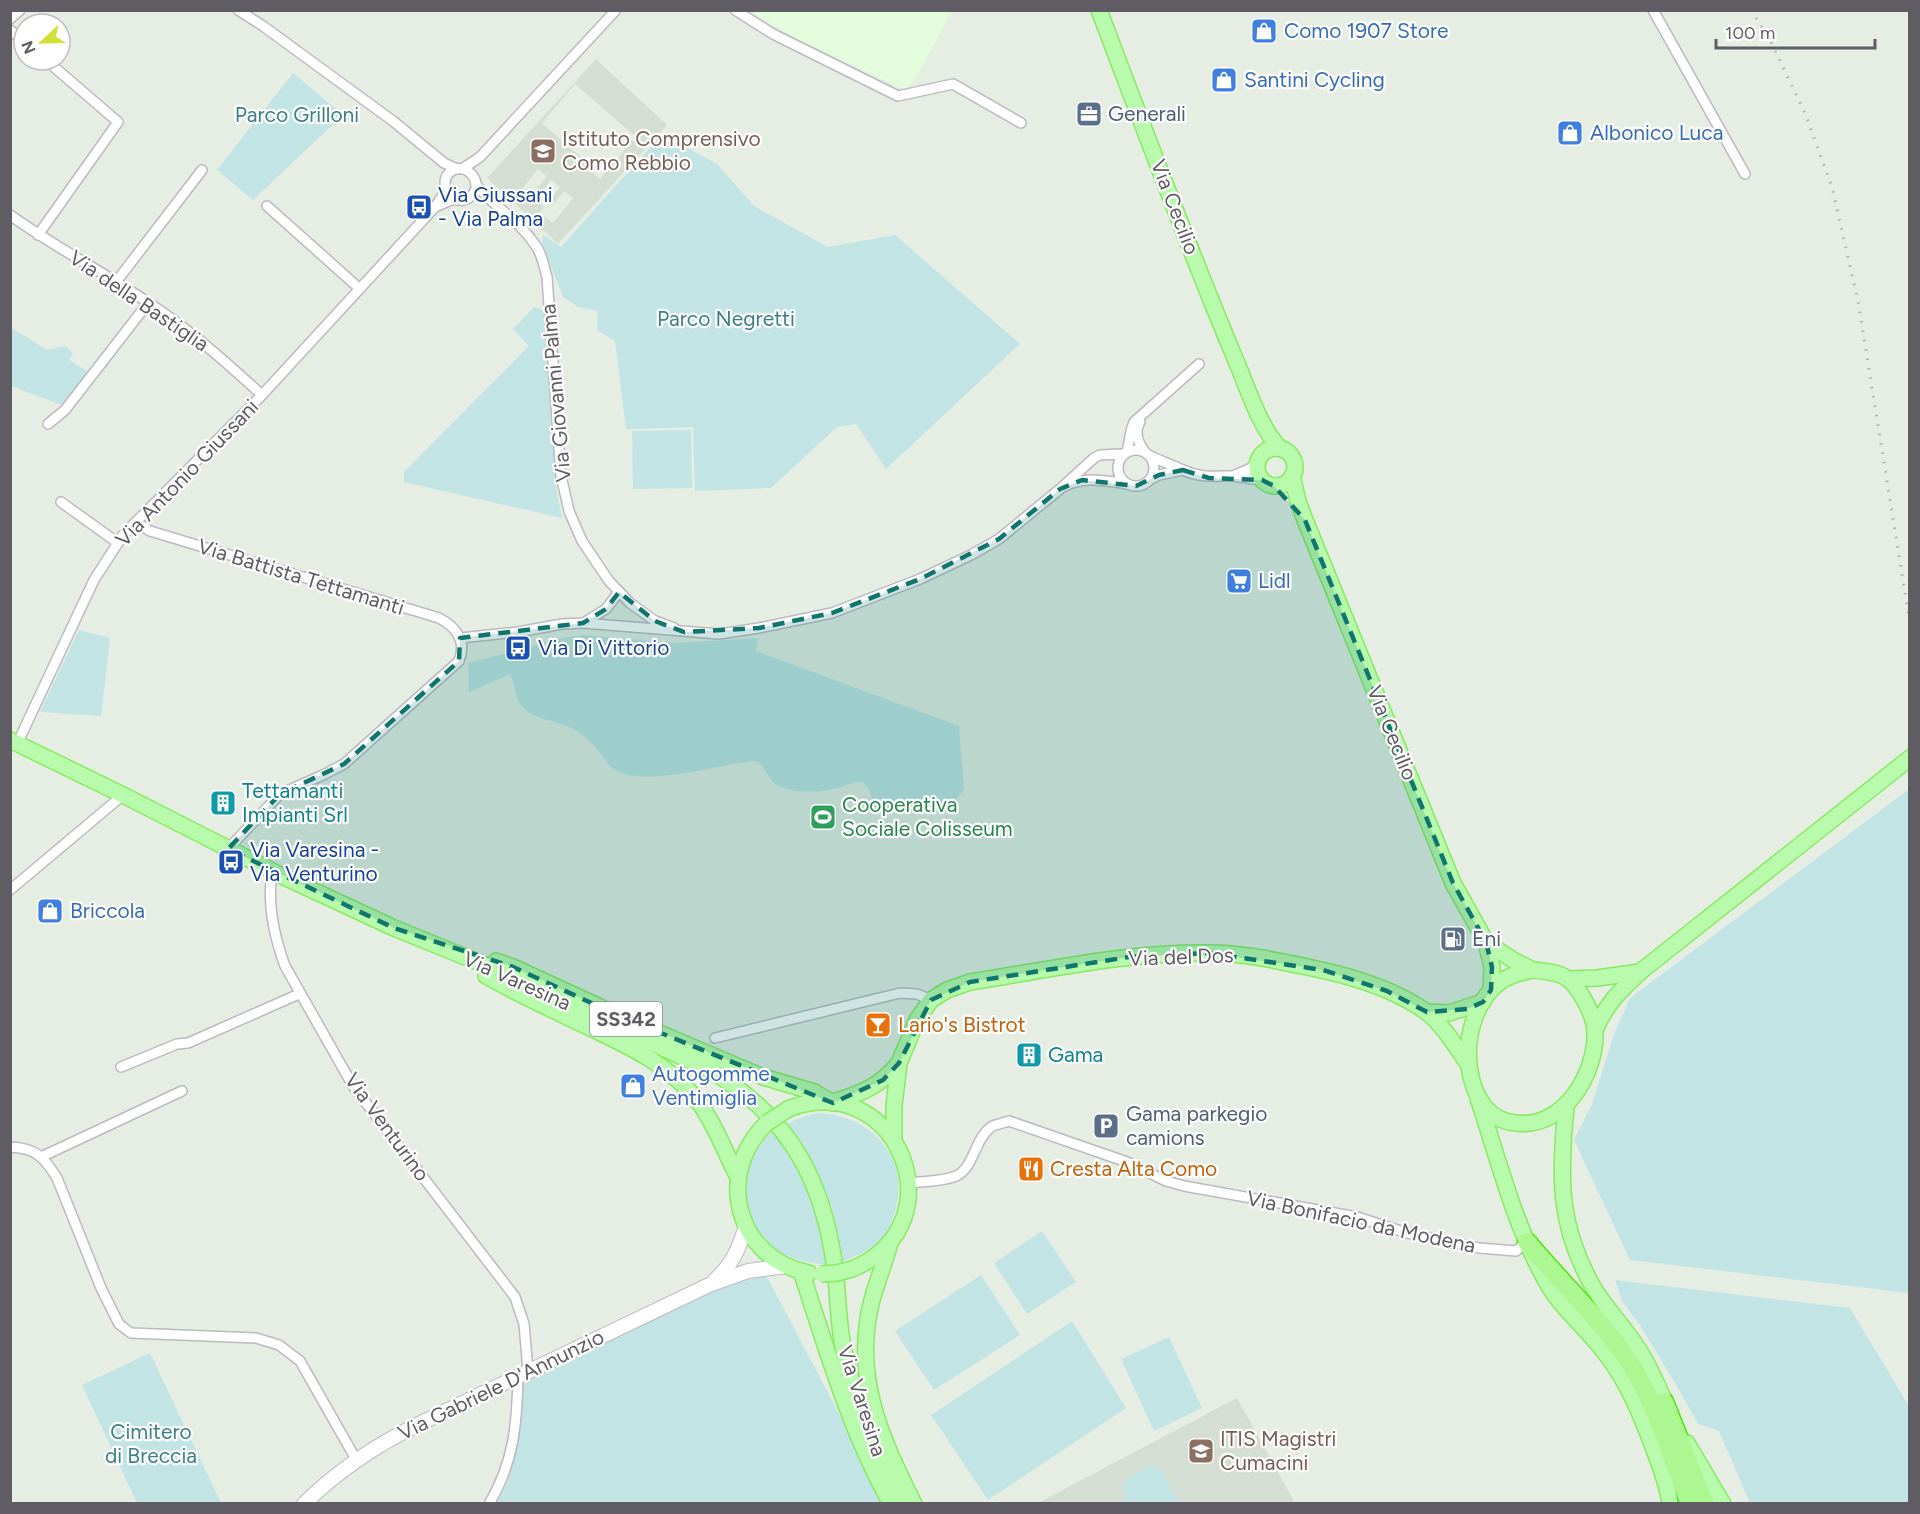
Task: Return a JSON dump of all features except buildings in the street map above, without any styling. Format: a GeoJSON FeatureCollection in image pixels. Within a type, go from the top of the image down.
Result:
{"type":"FeatureCollection","features":[{"type":"Feature","properties":{"kind":"highway"},"geometry":{"type":"LineString","coordinates":[[1527,1242],[1604,1328],[1631,1365],[1653,1408],[1689,1503]]}},
{"type":"Feature","properties":{"kind":"highway"},"geometry":{"type":"LineString","coordinates":[[1664,1402],[1705,1503]]}},
{"type":"Feature","properties":{"kind":"main road","name":"Via Cecilio"},"geometry":{"type":"LineString","coordinates":[[1099,10],[1172,203],[1254,402],[1264,425],[1281,449]]}},
{"type":"Feature","properties":{"kind":"main road","name":"Via Cecilio"},"geometry":{"type":"LineString","coordinates":[[1254,402],[1261,457]]}},
{"type":"Feature","properties":{"kind":"main road"},"geometry":{"type":"LineString","coordinates":[[1271,449],[1281,449],[1291,456],[1294,462],[1292,476],[1283,485],[1268,483],[1258,471],[1261,457],[1271,449]]}},
{"type":"Feature","properties":{"kind":"main road","name":"Via Cecilio"},"geometry":{"type":"LineString","coordinates":[[1292,476],[1305,520],[1453,883],[1485,942],[1492,967],[1487,996],[1475,1017],[1470,1036],[1469,1075],[1478,1098],[1497,1118],[1522,1124],[1538,1122],[1566,1107],[1577,1092],[1587,1071],[1593,1048],[1595,1030],[1591,1015],[1586,1002],[1568,979],[1533,970],[1485,942]]}},
{"type":"Feature","properties":{"kind":"main road","name":"Via Cecilio"},"geometry":{"type":"LineString","coordinates":[[1268,483],[1305,520]]}},
{"type":"Feature","properties":{"kind":"main road","name":"Via Varesina"},"geometry":{"type":"LineString","coordinates":[[14,742],[272,871],[418,938],[485,965],[708,1069],[739,1089],[790,1139],[818,1193],[832,1252],[842,1341],[850,1376],[871,1438],[903,1503]]}},
{"type":"Feature","properties":{"kind":"main road"},"geometry":{"type":"LineString","coordinates":[[1595,1030],[1602,1013],[1614,996],[1640,972],[1909,758]]}},
{"type":"Feature","properties":{"kind":"main road","name":"SS342"},"geometry":{"type":"LineString","coordinates":[[418,938],[513,967],[624,1018],[763,1077],[814,1092],[833,1102]]}},
{"type":"Feature","properties":{"kind":"main road","name":"SS342"},"geometry":{"type":"LineString","coordinates":[[418,938],[516,992],[639,1051],[664,1068],[678,1079],[700,1104],[738,1177]]}},
{"type":"Feature","properties":{"kind":"main road","name":"Via del Dos"},"geometry":{"type":"LineString","coordinates":[[931,1000],[947,990],[970,982],[1129,957],[1209,952],[1239,954],[1341,975],[1387,991],[1427,1012],[1468,1064]]}},
{"type":"Feature","properties":{"kind":"main road"},"geometry":{"type":"LineString","coordinates":[[1427,1012],[1449,1013],[1487,996],[1508,977],[1533,970]]}},
{"type":"Feature","properties":{"kind":"main road"},"geometry":{"type":"LineString","coordinates":[[1568,979],[1598,978],[1640,972]]}},
{"type":"Feature","properties":{"kind":"main road"},"geometry":{"type":"LineString","coordinates":[[894,1139],[894,1106],[899,1064],[917,1020],[931,1000]]}},
{"type":"Feature","properties":{"kind":"main road"},"geometry":{"type":"LineString","coordinates":[[833,1102],[860,1094],[877,1085],[899,1064]]}},
{"type":"Feature","properties":{"kind":"main road"},"geometry":{"type":"LineString","coordinates":[[1478,1098],[1527,1242],[1547,1283],[1606,1353],[1626,1385],[1648,1432],[1670,1503]]}},
{"type":"Feature","properties":{"kind":"main road"},"geometry":{"type":"LineString","coordinates":[[816,1102],[833,1102],[855,1108],[882,1126],[894,1139],[904,1161],[909,1183],[906,1211],[891,1241],[872,1258],[852,1269],[821,1274],[786,1266],[766,1252],[755,1240],[746,1226],[739,1203],[738,1177],[746,1150],[767,1123],[788,1109],[816,1102]]}},
{"type":"Feature","properties":{"kind":"main road"},"geometry":{"type":"LineString","coordinates":[[1566,1107],[1561,1150],[1561,1180],[1576,1254],[1596,1292],[1640,1351],[1664,1402],[1710,1485],[1723,1503]]}},
{"type":"Feature","properties":{"kind":"main road","name":"Via Gabriele D'Annunzio"},"geometry":{"type":"LineString","coordinates":[[709,1285],[735,1257],[746,1226]]}},
{"type":"Feature","properties":{"kind":"main road"},"geometry":{"type":"LineString","coordinates":[[891,1241],[870,1312],[866,1369],[868,1390],[882,1435],[914,1503]]}},
{"type":"Feature","properties":{"kind":"main road","name":"Via Gabriele D'Annunzio"},"geometry":{"type":"LineString","coordinates":[[304,1503],[320,1488],[392,1437],[709,1285],[748,1271],[786,1266]]}},
{"type":"Feature","properties":{"kind":"main road"},"geometry":{"type":"LineString","coordinates":[[801,1271],[847,1410],[866,1456],[891,1503]]}},
{"type":"Feature","properties":{"kind":"main road"},"geometry":{"type":"LineString","coordinates":[[1661,1503],[1664,1478]]}},
{"type":"Feature","properties":{"kind":"street"},"geometry":{"type":"LineString","coordinates":[[10,20],[20,10]]}},
{"type":"Feature","properties":{"kind":"street"},"geometry":{"type":"LineString","coordinates":[[238,10],[393,121],[444,163],[468,170],[475,181]]}},
{"type":"Feature","properties":{"kind":"street"},"geometry":{"type":"LineString","coordinates":[[444,163],[448,174],[480,157],[616,10]]}},
{"type":"Feature","properties":{"kind":"street"},"geometry":{"type":"LineString","coordinates":[[735,10],[774,34],[898,96],[953,84],[1021,123]]}},
{"type":"Feature","properties":{"kind":"street"},"geometry":{"type":"LineString","coordinates":[[1653,10],[1744,174]]}},
{"type":"Feature","properties":{"kind":"street"},"geometry":{"type":"LineString","coordinates":[[39,235],[118,122],[60,72]]}},
{"type":"Feature","properties":{"kind":"street"},"geometry":{"type":"LineString","coordinates":[[471,197],[474,193],[480,157]]}},
{"type":"Feature","properties":{"kind":"street"},"geometry":{"type":"LineString","coordinates":[[116,282],[202,170]]}},
{"type":"Feature","properties":{"kind":"street","name":"Via Antonio Giussani"},"geometry":{"type":"LineString","coordinates":[[14,742],[94,580],[118,543],[262,394],[435,207],[445,190],[445,179],[448,174]]}},
{"type":"Feature","properties":{"kind":"street","name":"Via Giovanni Palma"},"geometry":{"type":"LineString","coordinates":[[475,181],[490,201],[512,217],[538,247],[547,277],[561,476],[569,511],[582,541],[609,581],[630,603],[655,621],[684,632]]}},
{"type":"Feature","properties":{"kind":"street"},"geometry":{"type":"LineString","coordinates":[[445,190],[454,199]]}},
{"type":"Feature","properties":{"kind":"street","name":"Via Giovanni Palma"},"geometry":{"type":"LineString","coordinates":[[471,197],[490,201]]}},
{"type":"Feature","properties":{"kind":"street","name":"Via Antonio Giussani"},"geometry":{"type":"LineString","coordinates":[[435,207],[454,199],[461,201],[471,197]]}},
{"type":"Feature","properties":{"kind":"street"},"geometry":{"type":"LineString","coordinates":[[267,206],[360,289]]}},
{"type":"Feature","properties":{"kind":"street","name":"Via della Bastiglia"},"geometry":{"type":"LineString","coordinates":[[10,215],[148,303],[206,344],[262,394]]}},
{"type":"Feature","properties":{"kind":"street"},"geometry":{"type":"LineString","coordinates":[[48,424],[65,410],[148,303]]}},
{"type":"Feature","properties":{"kind":"street"},"geometry":{"type":"LineString","coordinates":[[1126,453],[1134,422],[1199,364]]}},
{"type":"Feature","properties":{"kind":"street"},"geometry":{"type":"LineString","coordinates":[[1145,412],[1137,426],[1137,434],[1141,446],[1154,467],[1149,480]]}},
{"type":"Feature","properties":{"kind":"street"},"geometry":{"type":"LineString","coordinates":[[1128,484],[1121,479],[1118,467],[1119,461],[1133,449],[1192,475],[1209,478],[1232,476],[1244,472],[1261,457]]}},
{"type":"Feature","properties":{"kind":"street"},"geometry":{"type":"LineString","coordinates":[[228,849],[280,794],[344,764],[459,661],[462,652],[460,638],[583,623],[719,634],[832,613],[920,579],[971,555],[999,539],[1094,458],[1101,455],[1126,453]]}},
{"type":"Feature","properties":{"kind":"street"},"geometry":{"type":"LineString","coordinates":[[1060,489],[1082,480],[1099,480],[1136,486],[1159,475],[1183,471]]}},
{"type":"Feature","properties":{"kind":"street"},"geometry":{"type":"LineString","coordinates":[[1232,476],[1268,483]]}},
{"type":"Feature","properties":{"kind":"street"},"geometry":{"type":"LineString","coordinates":[[61,502],[118,543]]}},
{"type":"Feature","properties":{"kind":"street","name":"Via Battista Tettamanti"},"geometry":{"type":"LineString","coordinates":[[136,522],[150,531],[439,618],[450,624],[460,638]]}},
{"type":"Feature","properties":{"kind":"street"},"geometry":{"type":"LineString","coordinates":[[583,623],[606,609],[619,592]]}},
{"type":"Feature","properties":{"kind":"street"},"geometry":{"type":"LineString","coordinates":[[10,890],[123,795]]}},
{"type":"Feature","properties":{"kind":"street","name":"Via Venturino"},"geometry":{"type":"LineString","coordinates":[[272,871],[270,902],[278,947],[299,994],[353,1086],[515,1297],[524,1324],[523,1374],[511,1454],[489,1503]]}},
{"type":"Feature","properties":{"kind":"street"},"geometry":{"type":"LineString","coordinates":[[715,1038],[900,993],[917,994],[931,1000]]}},
{"type":"Feature","properties":{"kind":"street"},"geometry":{"type":"LineString","coordinates":[[121,1067],[177,1044],[188,1043],[299,994]]}},
{"type":"Feature","properties":{"kind":"street"},"geometry":{"type":"LineString","coordinates":[[41,1157],[182,1091]]}},
{"type":"Feature","properties":{"kind":"street","name":"Via Bonifacio da Modena"},"geometry":{"type":"LineString","coordinates":[[909,1183],[948,1178],[963,1172],[979,1139],[992,1126],[1009,1121],[1127,1162],[1166,1181],[1184,1186],[1357,1217],[1407,1233],[1479,1248],[1516,1251],[1527,1242]]}},
{"type":"Feature","properties":{"kind":"street"},"geometry":{"type":"LineString","coordinates":[[10,1147],[36,1152],[57,1178],[101,1288],[119,1324],[131,1333],[256,1338],[279,1345],[300,1361],[357,1461]]}},
{"type":"Feature","properties":{"kind":"highlighted area"},"geometry":{"type":"Polygon","coordinates":[[[1183,470],[1209,478],[1262,480],[1274,486],[1305,520],[1453,883],[1486,942],[1492,967],[1491,990],[1483,1002],[1467,1009],[1427,1012],[1387,991],[1323,970],[1209,953],[1129,957],[970,982],[931,1000],[899,1063],[883,1080],[833,1103],[624,1018],[513,967],[394,928],[228,849],[280,794],[344,764],[459,661],[460,638],[583,623],[606,609],[619,592],[655,621],[684,632],[759,628],[832,613],[920,579],[999,539],[1060,489],[1082,480],[1136,486],[1159,475],[1183,470]]]}},
{"type":"Feature","properties":{"kind":"shaded area"},"geometry":{"type":"Polygon","coordinates":[[[952,10],[913,83],[906,88],[901,88],[798,39],[749,11],[952,10]]]}},
{"type":"Feature","properties":{"kind":"shaded area","name":"Istituto Comprensivo Como Rebbio"},"geometry":{"type":"Polygon","coordinates":[[[596,59],[667,125],[558,244],[487,178],[596,59]],[[575,84],[542,123],[590,165],[588,169],[600,179],[636,137],[575,84]],[[538,169],[521,190],[529,198],[526,202],[531,206],[536,201],[544,207],[540,213],[553,223],[573,198],[564,191],[552,206],[548,203],[560,187],[551,180],[538,195],[534,192],[547,176],[538,169]]]}},
{"type":"Feature","properties":{"kind":"shaded area","name":"ITIS Magistri Cumacini"},"geometry":{"type":"Polygon","coordinates":[[[1237,1398],[1295,1503],[1036,1504],[1237,1398]]]}},
{"type":"Feature","properties":{"kind":"green space","name":"Parco Grilloni"},"geometry":{"type":"Polygon","coordinates":[[[293,73],[343,115],[253,200],[217,170],[293,73]]]}},
{"type":"Feature","properties":{"kind":"green space","name":"Parco Negretti"},"geometry":{"type":"Polygon","coordinates":[[[662,134],[717,164],[754,206],[828,247],[895,235],[1020,344],[886,469],[856,424],[837,427],[771,488],[695,491],[693,427],[626,429],[615,341],[597,330],[598,311],[578,307],[563,297],[542,243],[543,235],[561,247],[662,134]]]}},
{"type":"Feature","properties":{"kind":"green space"},"geometry":{"type":"Polygon","coordinates":[[[534,307],[546,311],[557,495],[562,518],[404,482],[404,472],[529,346],[513,329],[534,307]]]}},
{"type":"Feature","properties":{"kind":"green space"},"geometry":{"type":"Polygon","coordinates":[[[10,327],[47,350],[65,346],[73,353],[69,360],[88,372],[62,405],[11,386],[10,327]]]}},
{"type":"Feature","properties":{"kind":"green space"},"geometry":{"type":"Polygon","coordinates":[[[691,430],[692,488],[633,489],[632,431],[691,430]]]}},
{"type":"Feature","properties":{"kind":"green space"},"geometry":{"type":"Polygon","coordinates":[[[79,630],[110,638],[101,716],[40,712],[79,630]]]}},
{"type":"Feature","properties":{"kind":"green space"},"geometry":{"type":"Polygon","coordinates":[[[583,635],[675,643],[759,638],[756,651],[959,726],[964,790],[943,810],[931,813],[901,805],[877,809],[867,787],[861,782],[815,792],[784,788],[773,782],[762,765],[755,761],[664,776],[629,775],[612,768],[583,735],[567,726],[537,717],[525,709],[518,700],[510,674],[469,692],[468,663],[563,638],[583,635]]]}},
{"type":"Feature","properties":{"kind":"green space"},"geometry":{"type":"Polygon","coordinates":[[[1909,789],[1909,1293],[1630,1260],[1574,1140],[1592,1104],[1614,1034],[1630,998],[1909,789]]]}},
{"type":"Feature","properties":{"kind":"green space"},"geometry":{"type":"Polygon","coordinates":[[[818,1113],[852,1120],[880,1140],[896,1168],[899,1185],[895,1211],[886,1233],[872,1247],[841,1262],[827,1195],[812,1164],[786,1124],[818,1113]]]}},
{"type":"Feature","properties":{"kind":"green space"},"geometry":{"type":"Polygon","coordinates":[[[773,1131],[794,1161],[810,1194],[821,1229],[827,1265],[799,1260],[780,1253],[761,1237],[752,1222],[747,1206],[748,1173],[761,1143],[773,1131]]]}},
{"type":"Feature","properties":{"kind":"green space"},"geometry":{"type":"Polygon","coordinates":[[[1042,1231],[1076,1282],[1027,1314],[994,1263],[1042,1231]]]}},
{"type":"Feature","properties":{"kind":"green space"},"geometry":{"type":"Polygon","coordinates":[[[757,1275],[766,1275],[886,1503],[497,1504],[514,1460],[521,1415],[522,1383],[718,1289],[757,1275]]]}},
{"type":"Feature","properties":{"kind":"green space"},"geometry":{"type":"Polygon","coordinates":[[[981,1275],[1020,1335],[934,1390],[895,1331],[981,1275]]]}},
{"type":"Feature","properties":{"kind":"green space"},"geometry":{"type":"Polygon","coordinates":[[[1615,1280],[1850,1308],[1909,1406],[1909,1503],[1750,1503],[1719,1431],[1698,1424],[1641,1327],[1622,1301],[1615,1280]]]}},
{"type":"Feature","properties":{"kind":"green space"},"geometry":{"type":"Polygon","coordinates":[[[1072,1321],[1126,1408],[988,1500],[931,1415],[1072,1321]]]}},
{"type":"Feature","properties":{"kind":"green space"},"geometry":{"type":"Polygon","coordinates":[[[1169,1337],[1202,1408],[1154,1431],[1121,1359],[1169,1337]]]}},
{"type":"Feature","properties":{"kind":"green space","name":"Cimitero di Breccia"},"geometry":{"type":"Polygon","coordinates":[[[150,1353],[221,1503],[137,1503],[82,1385],[150,1353]]]}},
{"type":"Feature","properties":{"kind":"green space"},"geometry":{"type":"Polygon","coordinates":[[[1153,1464],[1157,1471],[1161,1469],[1179,1503],[1123,1503],[1126,1496],[1122,1482],[1153,1464]]]}},
{"type":"Feature","properties":{"kind":"railway"},"geometry":{"type":"LineString","coordinates":[[1751,10],[1771,42],[1805,113],[1832,187],[1858,301],[1910,624]]}},
{"type":"Feature","properties":{"kind":"place","name":"Como 1907 Store"},"geometry":{"type":"Point","coordinates":[1264,31]}},
{"type":"Feature","properties":{"kind":"place","name":"Santini Cycling"},"geometry":{"type":"Point","coordinates":[1224,80]}},
{"type":"Feature","properties":{"kind":"place","name":"Generali"},"geometry":{"type":"Point","coordinates":[1089,114]}},
{"type":"Feature","properties":{"kind":"place","name":"Albonico Luca"},"geometry":{"type":"Point","coordinates":[1570,133]}},
{"type":"Feature","properties":{"kind":"place","name":"Istituto Comprensivo Como Rebbio"},"geometry":{"type":"Point","coordinates":[543,151]}},
{"type":"Feature","properties":{"kind":"place","name":"Via Giussani - Via Palma"},"geometry":{"type":"Point","coordinates":[419,207]}},
{"type":"Feature","properties":{"kind":"place","name":"Lidl"},"geometry":{"type":"Point","coordinates":[1239,581]}},
{"type":"Feature","properties":{"kind":"place","name":"Via Di Vittorio"},"geometry":{"type":"Point","coordinates":[518,648]}},
{"type":"Feature","properties":{"kind":"place","name":"Tettamanti Impianti Srl"},"geometry":{"type":"Point","coordinates":[223,803]}},
{"type":"Feature","properties":{"kind":"place","name":"Cooperativa Sociale Colisseum"},"geometry":{"type":"Point","coordinates":[823,817]}},
{"type":"Feature","properties":{"kind":"place","name":"Via Varesina - Via Venturino"},"geometry":{"type":"Point","coordinates":[231,862]}},
{"type":"Feature","properties":{"kind":"place","name":"Briccola"},"geometry":{"type":"Point","coordinates":[50,911]}},
{"type":"Feature","properties":{"kind":"place","name":"Eni"},"geometry":{"type":"Point","coordinates":[1453,939]}},
{"type":"Feature","properties":{"kind":"place","name":"Lario's Bistrot"},"geometry":{"type":"Point","coordinates":[878,1025]}},
{"type":"Feature","properties":{"kind":"place","name":"Gama"},"geometry":{"type":"Point","coordinates":[1029,1055]}},
{"type":"Feature","properties":{"kind":"place","name":"Autogomme Ventimiglia"},"geometry":{"type":"Point","coordinates":[633,1086]}},
{"type":"Feature","properties":{"kind":"place","name":"Gama parkegio camions"},"geometry":{"type":"Point","coordinates":[1106,1126]}},
{"type":"Feature","properties":{"kind":"place","name":"Cresta Alta Como"},"geometry":{"type":"Point","coordinates":[1031,1169]}},
{"type":"Feature","properties":{"kind":"place","name":"ITIS Magistri Cumacini"},"geometry":{"type":"Point","coordinates":[1201,1451]}}]}
